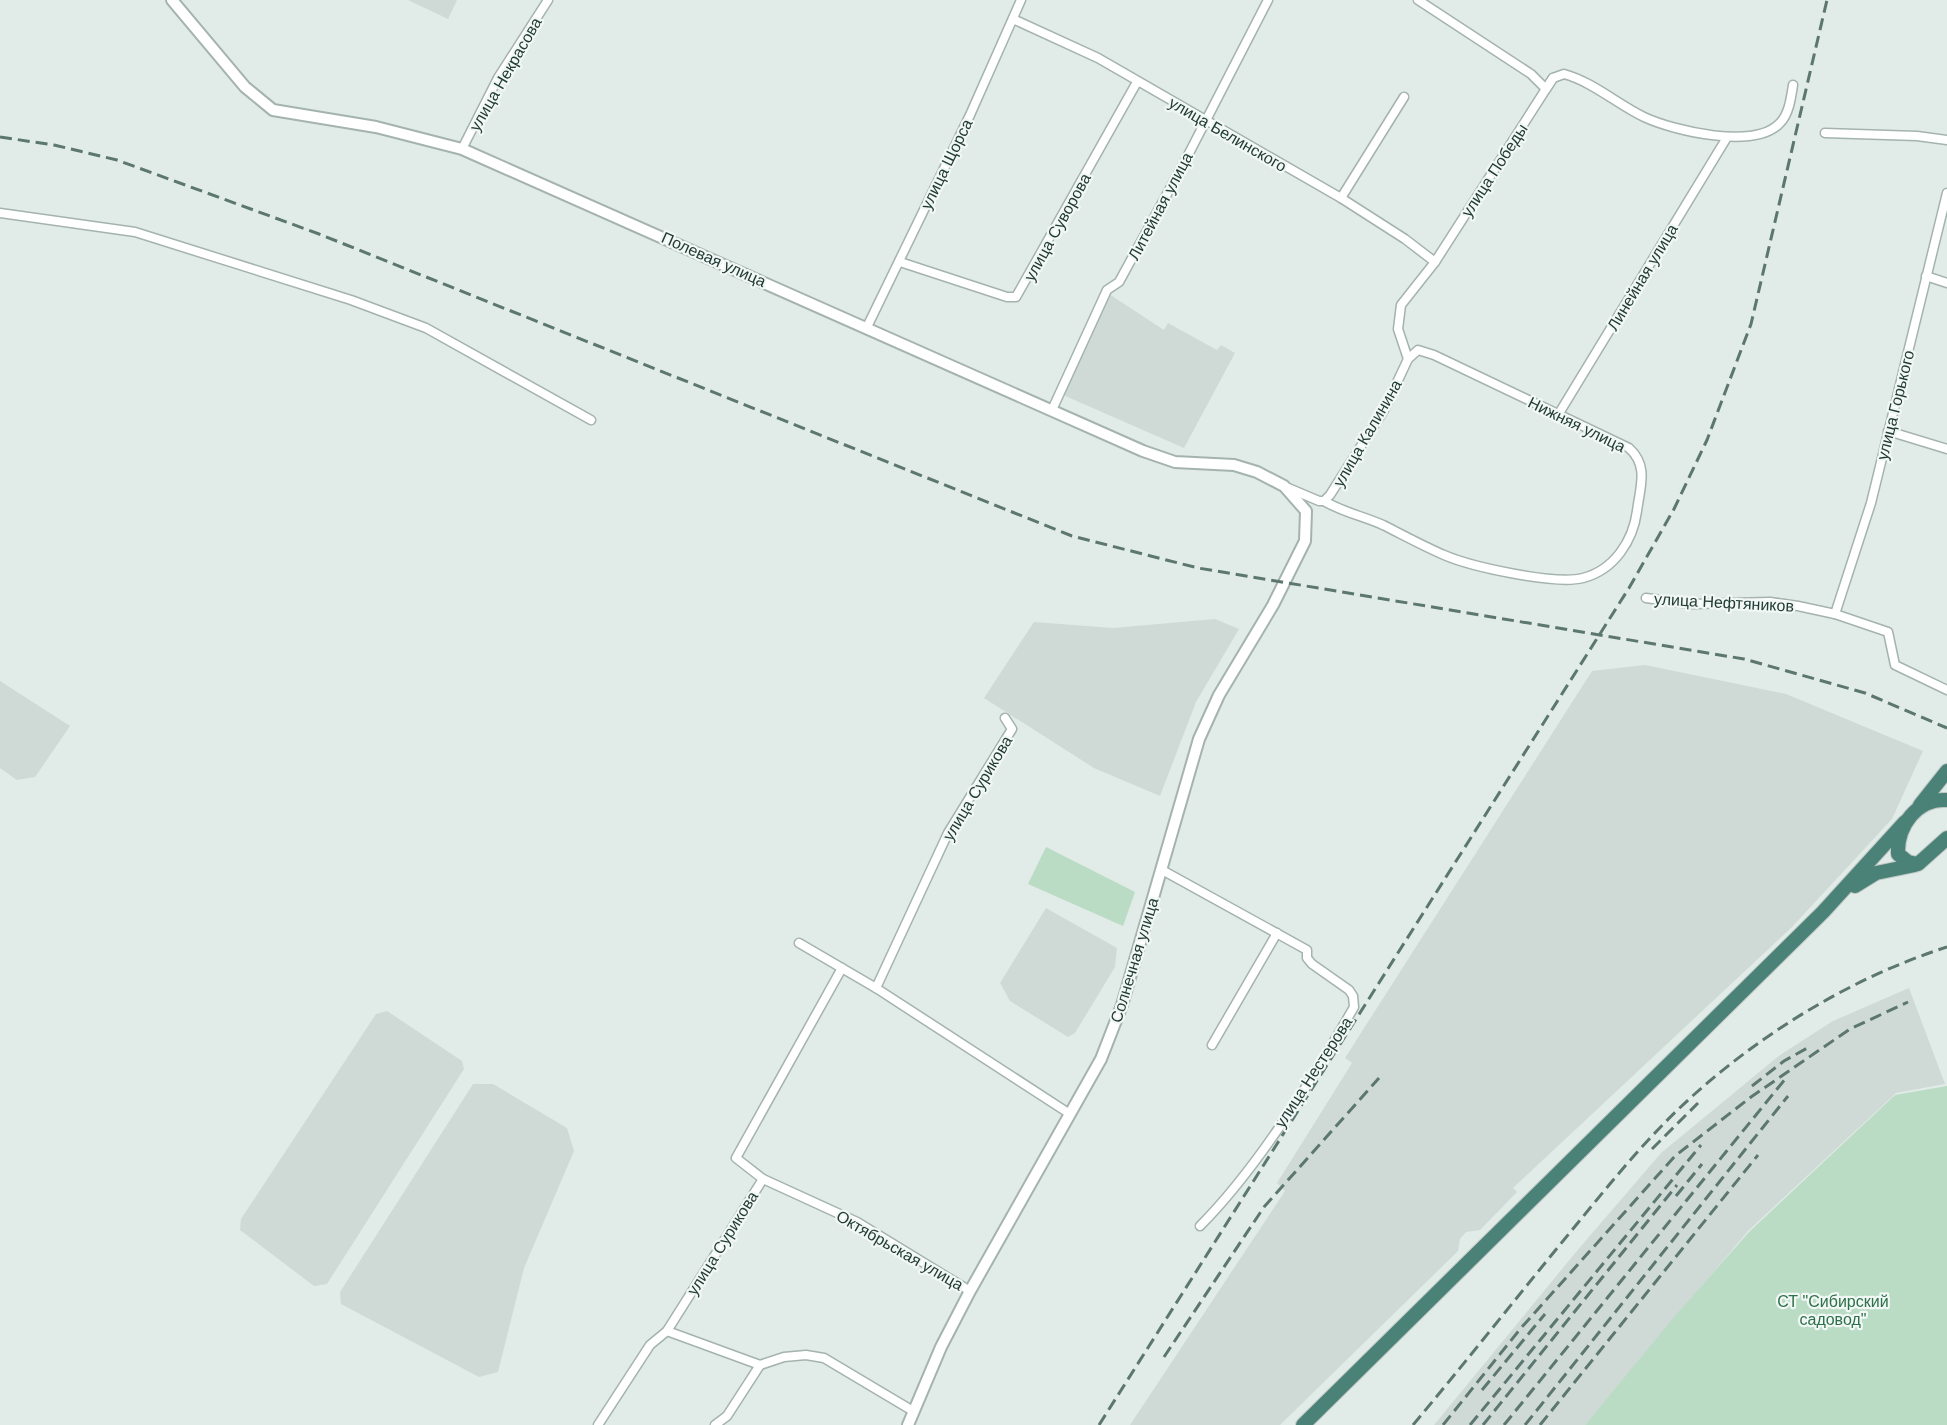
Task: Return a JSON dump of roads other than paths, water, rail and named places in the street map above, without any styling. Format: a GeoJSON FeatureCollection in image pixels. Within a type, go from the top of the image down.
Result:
{"type":"FeatureCollection","features":[{"type":"Feature","properties":{"kind":"highway"},"geometry":{"type":"LineString","coordinates":[[1303,1425],[1823,912],[1905,822],[1947,771]]}},
{"type":"Feature","properties":{"kind":"highway"},"geometry":{"type":"LineString","coordinates":[[1917,808],[1936,800],[1947,800]]}},
{"type":"Feature","properties":{"kind":"highway"},"geometry":{"type":"LineString","coordinates":[[1905,822],[1898,843],[1898,854],[1908,862],[1918,864]]}},
{"type":"Feature","properties":{"kind":"highway"},"geometry":{"type":"LineString","coordinates":[[1823,912],[1854,886],[1876,873],[1918,864],[1946,840]]}},
{"type":"Feature","properties":{"kind":"street","name":"Полевая улица"},"geometry":{"type":"LineString","coordinates":[[172,0],[245,87],[273,110],[376,127],[462,148],[1160,458],[1191,463],[1234,465],[1257,472],[1284,486]]}},
{"type":"Feature","properties":{"kind":"street","name":"улица Некрасова"},"geometry":{"type":"LineString","coordinates":[[462,148],[498,78],[548,0]]}},
{"type":"Feature","properties":{"kind":"street","name":"улица Щорса"},"geometry":{"type":"LineString","coordinates":[[867,327],[900,262],[1022,0]]}},
{"type":"Feature","properties":{"kind":"street","name":"Литейная улица"},"geometry":{"type":"LineString","coordinates":[[1052,410],[1107,290],[1119,282],[1268,0]]}},
{"type":"Feature","properties":{"kind":"street"},"geometry":{"type":"LineString","coordinates":[[1418,0],[1531,74],[1546,89]]}},
{"type":"Feature","properties":{"kind":"street","name":"улица Белинского"},"geometry":{"type":"LineString","coordinates":[[1013,19],[1098,58],[1341,198],[1406,239],[1435,262]]}},
{"type":"Feature","properties":{"kind":"street","name":"улица Победы"},"geometry":{"type":"LineString","coordinates":[[1435,262],[1553,78],[1564,74],[1573,76],[1646,118],[1726,139]]}},
{"type":"Feature","properties":{"kind":"street","name":"улица Суворова"},"geometry":{"type":"LineString","coordinates":[[900,262],[1007,297],[1016,297],[1137,82]]}},
{"type":"Feature","properties":{"kind":"street"},"geometry":{"type":"LineString","coordinates":[[1726,139],[1767,132],[1777,126],[1789,105],[1793,85]]}},
{"type":"Feature","properties":{"kind":"street"},"geometry":{"type":"LineString","coordinates":[[1341,198],[1404,98]]}},
{"type":"Feature","properties":{"kind":"street"},"geometry":{"type":"LineString","coordinates":[[1825,133],[1917,136],[1947,140]]}},
{"type":"Feature","properties":{"kind":"street","name":"Линейная улица"},"geometry":{"type":"LineString","coordinates":[[1557,415],[1726,139]]}},
{"type":"Feature","properties":{"kind":"street","name":"улица Горького"},"geometry":{"type":"LineString","coordinates":[[1835,614],[1871,503],[1947,193]]}},
{"type":"Feature","properties":{"kind":"street"},"geometry":{"type":"LineString","coordinates":[[0,213],[135,232],[351,300],[426,328],[591,420]]}},
{"type":"Feature","properties":{"kind":"street","name":"улица Калинина"},"geometry":{"type":"LineString","coordinates":[[1284,486],[1324,501],[1384,410],[1408,359],[1398,329],[1398,313],[1406,296],[1435,262]]}},
{"type":"Feature","properties":{"kind":"street"},"geometry":{"type":"LineString","coordinates":[[1926,276],[1947,283]]}},
{"type":"Feature","properties":{"kind":"street","name":"Нижняя улица"},"geometry":{"type":"LineString","coordinates":[[1324,501],[1338,509],[1380,524],[1446,556],[1513,573],[1575,580],[1606,567],[1618,557],[1635,526],[1641,460],[1629,448],[1434,355],[1418,350],[1408,359]]}},
{"type":"Feature","properties":{"kind":"street"},"geometry":{"type":"LineString","coordinates":[[1888,431],[1947,449]]}},
{"type":"Feature","properties":{"kind":"street","name":"Солнечная улица"},"geometry":{"type":"LineString","coordinates":[[908,1425],[941,1347],[970,1291],[1101,1059],[1122,1005],[1199,739],[1219,695],[1273,605],[1305,541],[1306,512],[1284,486]]}},
{"type":"Feature","properties":{"kind":"street","name":"улица Нефтяников"},"geometry":{"type":"LineString","coordinates":[[1646,598],[1692,604],[1770,602],[1835,614],[1888,632],[1895,665],[1947,690]]}},
{"type":"Feature","properties":{"kind":"street","name":"улица Сурикова"},"geometry":{"type":"LineString","coordinates":[[876,988],[948,833],[1012,729],[1005,718]]}},
{"type":"Feature","properties":{"kind":"street","name":"улица Нестерова"},"geometry":{"type":"LineString","coordinates":[[1162,870],[1307,950],[1307,958],[1312,964],[1349,990],[1354,1007],[1278,1126],[1218,1208],[1200,1226]]}},
{"type":"Feature","properties":{"kind":"street"},"geometry":{"type":"LineString","coordinates":[[1212,1045],[1277,933]]}},
{"type":"Feature","properties":{"kind":"street"},"geometry":{"type":"LineString","coordinates":[[799,943],[876,988],[1070,1114]]}},
{"type":"Feature","properties":{"kind":"street","name":"улица Сурикова"},"geometry":{"type":"LineString","coordinates":[[598,1425],[650,1345],[667,1331],[764,1179],[736,1158],[842,968]]}},
{"type":"Feature","properties":{"kind":"street","name":"Октябрьская улица"},"geometry":{"type":"LineString","coordinates":[[764,1179],[857,1222],[970,1291]]}},
{"type":"Feature","properties":{"kind":"street"},"geometry":{"type":"LineString","coordinates":[[667,1331],[760,1365],[784,1357],[806,1355],[824,1358],[913,1411]]}},
{"type":"Feature","properties":{"kind":"street"},"geometry":{"type":"LineString","coordinates":[[715,1425],[728,1416],[760,1365]]}},
{"type":"Feature","properties":{"kind":"railway"},"geometry":{"type":"LineString","coordinates":[[1099,1425],[1629,588],[1674,509],[1707,440],[1751,324],[1827,0]]}},
{"type":"Feature","properties":{"kind":"railway"},"geometry":{"type":"LineString","coordinates":[[0,137],[54,145],[117,160],[319,234],[1072,536],[1198,568],[1744,659],[1865,693],[1947,728]]}},
{"type":"Feature","properties":{"kind":"railway"},"geometry":{"type":"LineString","coordinates":[[1413,1425],[1627,1164],[1697,1092],[1753,1047],[1814,1007],[1880,973],[1947,947]]}},
{"type":"Feature","properties":{"kind":"railway"},"geometry":{"type":"LineString","coordinates":[[1443,1425],[1521,1328],[1675,1156],[1751,1097],[1850,1029],[1908,1002]]}},
{"type":"Feature","properties":{"kind":"railway"},"geometry":{"type":"LineString","coordinates":[[1752,1086],[1784,1061],[1809,1047]]}},
{"type":"Feature","properties":{"kind":"railway"},"geometry":{"type":"LineString","coordinates":[[1164,1357],[1264,1207],[1379,1078]]}},
{"type":"Feature","properties":{"kind":"railway"},"geometry":{"type":"LineString","coordinates":[[1504,1425],[1786,1078]]}},
{"type":"Feature","properties":{"kind":"railway"},"geometry":{"type":"LineString","coordinates":[[1525,1425],[1788,1096]]}},
{"type":"Feature","properties":{"kind":"railway"},"geometry":{"type":"LineString","coordinates":[[1652,1149],[1698,1103]]}},
{"type":"Feature","properties":{"kind":"railway"},"geometry":{"type":"LineString","coordinates":[[1470,1425],[1701,1145]]}},
{"type":"Feature","properties":{"kind":"railway"},"geometry":{"type":"LineString","coordinates":[[1540,1425],[1758,1155]]}},
{"type":"Feature","properties":{"kind":"railway"},"geometry":{"type":"LineString","coordinates":[[1676,1196],[1702,1164]]}},
{"type":"Feature","properties":{"kind":"railway"},"geometry":{"type":"LineString","coordinates":[[1483,1425],[1677,1185]]}},
{"type":"Feature","properties":{"kind":"railway"},"geometry":{"type":"LineString","coordinates":[[1482,1390],[1545,1314]]}},
{"type":"Feature","properties":{"kind":"park label","name":"СТ \"Сибирский садовод\""},"geometry":{"type":"Point","coordinates":[1833,1310]}}]}
